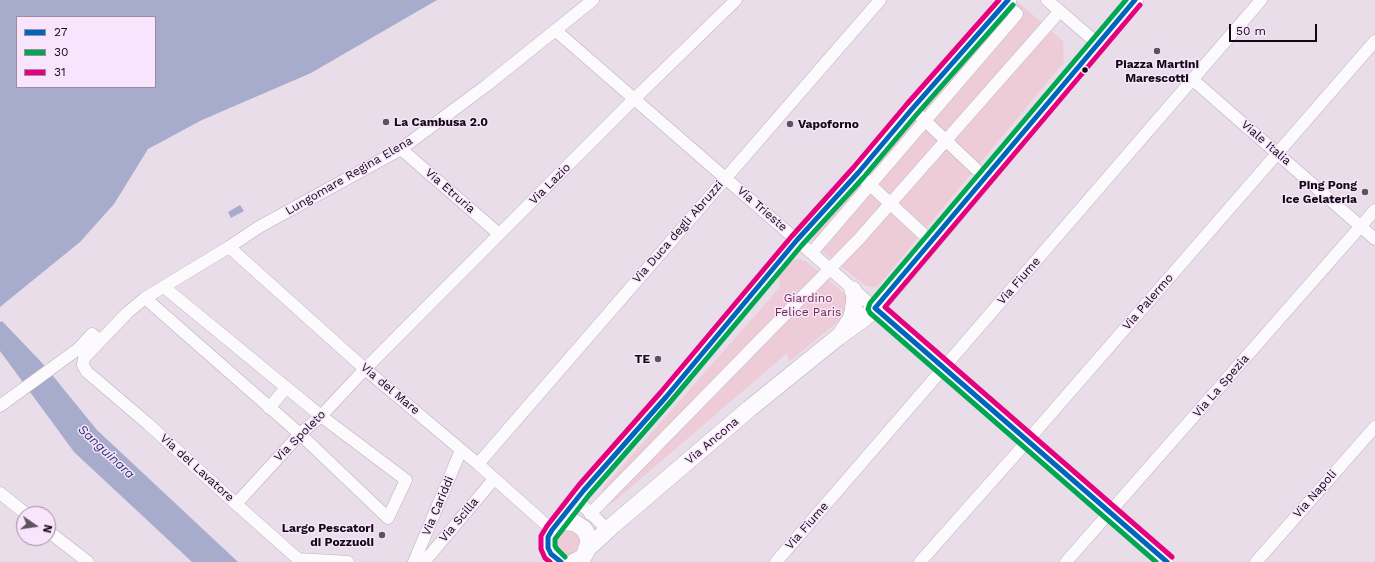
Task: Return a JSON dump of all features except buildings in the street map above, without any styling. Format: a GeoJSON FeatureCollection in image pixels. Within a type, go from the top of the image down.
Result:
{"type":"FeatureCollection","features":[{"type":"Feature","properties":{"kind":"street","name":"Lungomare Regina Elena"},"geometry":{"type":"LineString","coordinates":[[100,341],[133,307],[145,298],[259,227],[401,148],[487,85],[593,0]]}},
{"type":"Feature","properties":{"kind":"street","name":"Via Lazio"},"geometry":{"type":"LineString","coordinates":[[365,369],[635,98],[736,0]]}},
{"type":"Feature","properties":{"kind":"street","name":"Via Duca degli Abruzzi"},"geometry":{"type":"LineString","coordinates":[[478,464],[880,0]]}},
{"type":"Feature","properties":{"kind":"street"},"geometry":{"type":"LineString","coordinates":[[1047,0],[1098,44]]}},
{"type":"Feature","properties":{"kind":"street","name":"Via Ancona"},"geometry":{"type":"LineString","coordinates":[[585,557],[608,530],[749,409],[838,337],[860,322],[875,308],[1135,0]]}},
{"type":"Feature","properties":{"kind":"street","name":"Via Fiume"},"geometry":{"type":"LineString","coordinates":[[776,562],[1261,0]]}},
{"type":"Feature","properties":{"kind":"street"},"geometry":{"type":"LineString","coordinates":[[561,562],[551,554],[544,555],[548,537],[576,499],[666,396],[797,240],[858,173],[1006,2],[1017,14],[814,250]]}},
{"type":"Feature","properties":{"kind":"street"},"geometry":{"type":"LineString","coordinates":[[590,514],[829,270],[891,203],[1060,11]]}},
{"type":"Feature","properties":{"kind":"street","name":"Via Trieste"},"geometry":{"type":"LineString","coordinates":[[555,30],[635,98],[797,240],[829,270],[875,308],[943,369],[1167,562]]}},
{"type":"Feature","properties":{"kind":"street","name":"Via Palermo"},"geometry":{"type":"LineString","coordinates":[[920,562],[1375,41]]}},
{"type":"Feature","properties":{"kind":"street","name":"Viale Italia"},"geometry":{"type":"LineString","coordinates":[[1192,79],[1375,239]]}},
{"type":"Feature","properties":{"kind":"street"},"geometry":{"type":"LineString","coordinates":[[912,109],[976,168]]}},
{"type":"Feature","properties":{"kind":"street","name":"Via Etruria"},"geometry":{"type":"LineString","coordinates":[[401,148],[499,234]]}},
{"type":"Feature","properties":{"kind":"street"},"geometry":{"type":"LineString","coordinates":[[858,173],[922,233]]}},
{"type":"Feature","properties":{"kind":"street","name":"Via La Spezia"},"geometry":{"type":"LineString","coordinates":[[1066,562],[1375,210]]}},
{"type":"Feature","properties":{"kind":"street","name":"Via del Mare"},"geometry":{"type":"LineString","coordinates":[[229,247],[365,369],[554,528]]}},
{"type":"Feature","properties":{"kind":"street"},"geometry":{"type":"LineString","coordinates":[[145,298],[300,434],[388,518],[406,480],[321,416],[164,287]]}},
{"type":"Feature","properties":{"kind":"street","name":"Via Ancona"},"geometry":{"type":"LineString","coordinates":[[838,337],[847,326],[852,316],[855,303],[853,290]]}},
{"type":"Feature","properties":{"kind":"street"},"geometry":{"type":"LineString","coordinates":[[170,320],[184,303]]}},
{"type":"Feature","properties":{"kind":"street"},"geometry":{"type":"LineString","coordinates":[[0,406],[78,349],[92,334],[100,341]]}},
{"type":"Feature","properties":{"kind":"street","name":"Via del Lavatore"},"geometry":{"type":"LineString","coordinates":[[100,341],[84,358],[82,363],[85,370],[147,423],[298,559],[348,562]]}},
{"type":"Feature","properties":{"kind":"street","name":"Via Spoleto"},"geometry":{"type":"LineString","coordinates":[[236,504],[300,434],[321,416],[365,369]]}},
{"type":"Feature","properties":{"kind":"street"},"geometry":{"type":"LineString","coordinates":[[270,408],[286,388]]}},
{"type":"Feature","properties":{"kind":"street","name":"Via Napoli"},"geometry":{"type":"LineString","coordinates":[[1256,562],[1375,427]]}},
{"type":"Feature","properties":{"kind":"street","name":"Via Cariddi"},"geometry":{"type":"LineString","coordinates":[[414,562],[461,450]]}},
{"type":"Feature","properties":{"kind":"street","name":"Via Scilla"},"geometry":{"type":"LineString","coordinates":[[424,562],[494,479]]}},
{"type":"Feature","properties":{"kind":"street"},"geometry":{"type":"LineString","coordinates":[[0,493],[16,506]]}},
{"type":"Feature","properties":{"kind":"street"},"geometry":{"type":"LineString","coordinates":[[576,499],[608,530]]}},
{"type":"Feature","properties":{"kind":"street"},"geometry":{"type":"LineString","coordinates":[[554,528],[569,522],[581,526],[588,537],[585,557]]}},
{"type":"Feature","properties":{"kind":"street"},"geometry":{"type":"LineString","coordinates":[[56,537],[88,562]]}},
{"type":"Feature","properties":{"kind":"green space"},"geometry":{"type":"Polygon","coordinates":[[[1018,2],[1063,41],[1064,62],[878,286],[866,286],[814,245],[813,239],[816,230],[1018,2]]]}},
{"type":"Feature","properties":{"kind":"green space","name":"Giardino Felice Paris"},"geometry":{"type":"Polygon","coordinates":[[[798,259],[806,261],[845,294],[848,302],[846,312],[841,319],[789,362],[787,353],[616,500],[611,503],[607,502],[602,494],[603,488],[780,287],[778,276],[790,261],[798,259]]]}},
{"type":"Feature","properties":{"kind":"green space"},"geometry":{"type":"Polygon","coordinates":[[[563,531],[573,531],[580,538],[580,548],[573,555],[563,555],[556,548],[556,538],[563,531]]]}},
{"type":"Feature","properties":{"kind":"water"},"geometry":{"type":"Polygon","coordinates":[[[0,0],[437,0],[311,73],[202,120],[148,149],[114,204],[80,242],[0,307],[0,0]]]}},
{"type":"Feature","properties":{"kind":"water"},"geometry":{"type":"Polygon","coordinates":[[[240,205],[244,211],[231,218],[228,212],[240,205]]]}},
{"type":"Feature","properties":{"kind":"water","name":"Sanguinara"},"geometry":{"type":"Polygon","coordinates":[[[2,321],[44,365],[97,430],[238,562],[192,562],[74,452],[0,351],[0,322],[2,321]]]}},
{"type":"Feature","properties":{"kind":"transit line","name":"31"},"geometry":{"type":"LineString","coordinates":[[550,562],[545,558],[541,549],[541,536],[579,485],[661,392],[792,236],[999,0]]}},
{"type":"Feature","properties":{"kind":"transit line","name":"27"},"geometry":{"type":"LineString","coordinates":[[561,562],[551,554],[548,548],[548,537],[552,530],[584,490],[666,397],[797,240],[858,173],[1008,0]]}},
{"type":"Feature","properties":{"kind":"transit line","name":"30"},"geometry":{"type":"LineString","coordinates":[[1126,0],[870,303],[868,309],[870,313],[1156,562]]}},
{"type":"Feature","properties":{"kind":"transit line","name":"27"},"geometry":{"type":"LineString","coordinates":[[1135,0],[875,308],[1167,562]]}},
{"type":"Feature","properties":{"kind":"transit line","name":"30"},"geometry":{"type":"LineString","coordinates":[[565,557],[555,546],[555,539],[589,495],[671,401],[802,245],[863,178],[1013,5]]}},
{"type":"Feature","properties":{"kind":"transit line","name":"31"},"geometry":{"type":"LineString","coordinates":[[1140,5],[885,307],[1172,557]]}},
{"type":"Feature","properties":{"kind":"place","name":"Piazza Martini Marescotti"},"geometry":{"type":"Point","coordinates":[1157,51]}},
{"type":"Feature","properties":{"kind":"place","name":"La Cambusa 2.0"},"geometry":{"type":"Point","coordinates":[386,122]}},
{"type":"Feature","properties":{"kind":"place","name":"Vapoforno"},"geometry":{"type":"Point","coordinates":[790,124]}},
{"type":"Feature","properties":{"kind":"place","name":"Ping Pong Ice Gelateria"},"geometry":{"type":"Point","coordinates":[1365,192]}},
{"type":"Feature","properties":{"kind":"place","name":"TE"},"geometry":{"type":"Point","coordinates":[658,359]}},
{"type":"Feature","properties":{"kind":"place","name":"Largo Pescatori di Pozzuoli"},"geometry":{"type":"Point","coordinates":[382,535]}}]}
